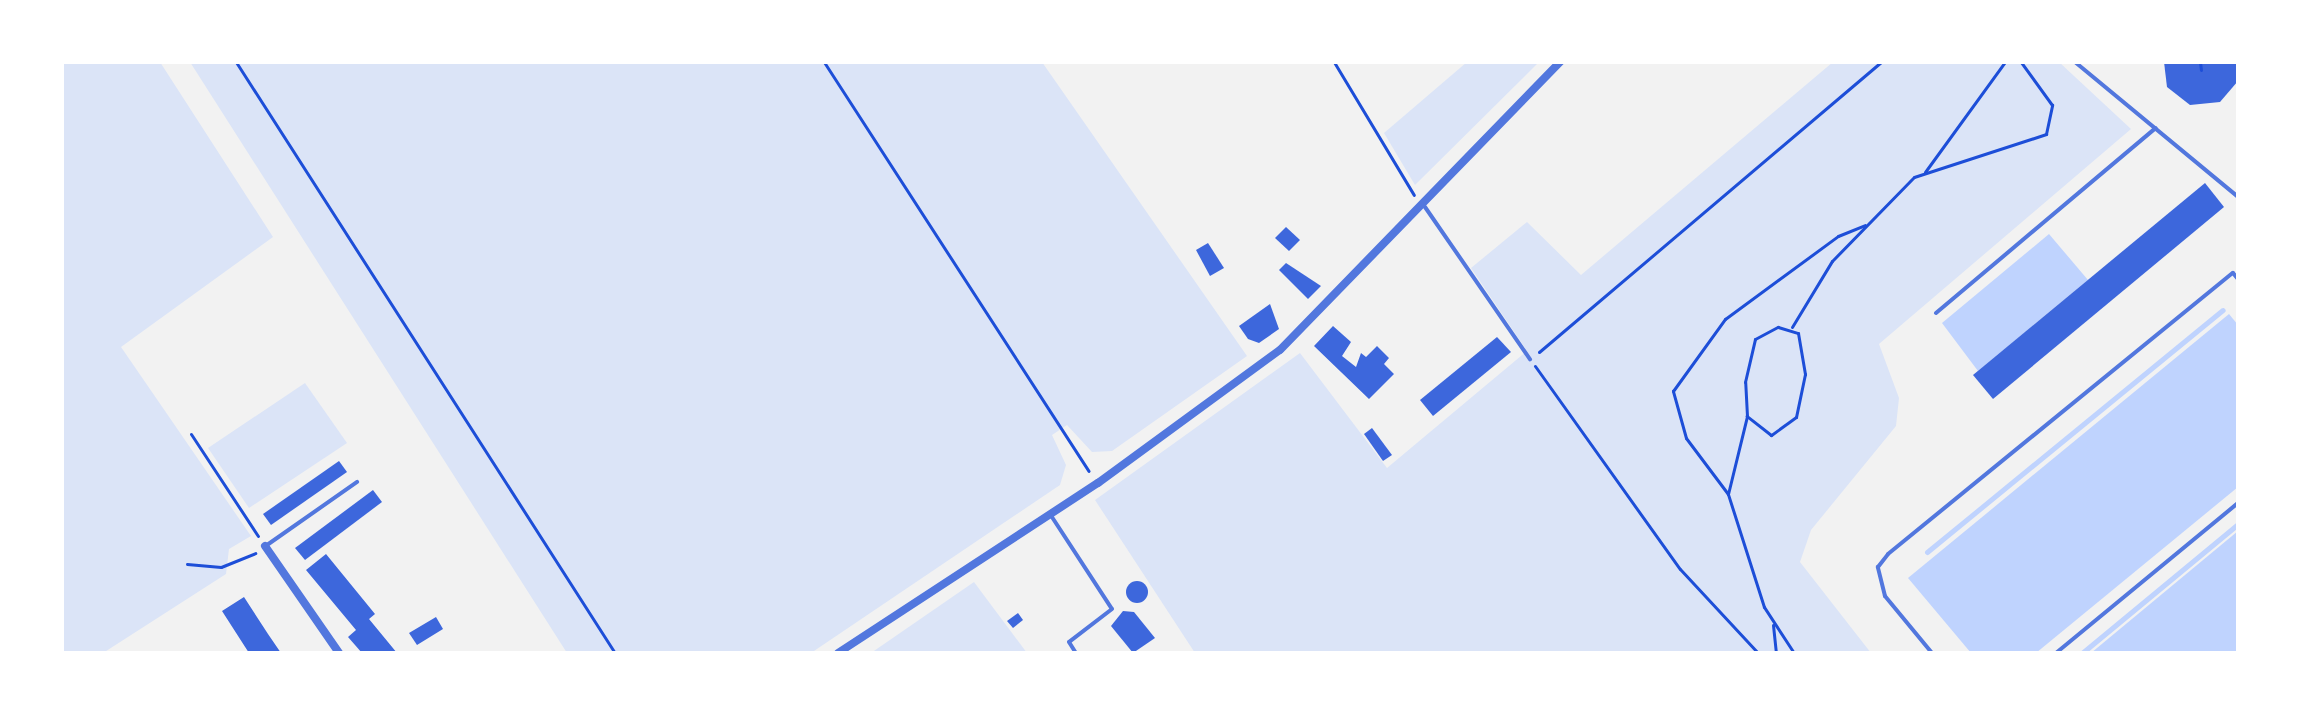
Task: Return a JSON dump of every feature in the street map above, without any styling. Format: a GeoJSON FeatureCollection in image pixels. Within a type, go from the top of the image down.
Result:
{"type":"FeatureCollection","features":[{"type":"Feature","properties":{"kind":"street"},"geometry":{"type":"LineString","coordinates":[[838,653],[1098,483],[1280,350],[1425,207],[1560,62]]}},
{"type":"Feature","properties":{"kind":"street"},"geometry":{"type":"LineString","coordinates":[[265,546],[339,653]]}},
{"type":"Feature","properties":{"kind":"lane"},"geometry":{"type":"LineString","coordinates":[[2075,62],[2238,197]]}},
{"type":"Feature","properties":{"kind":"lane"},"geometry":{"type":"LineString","coordinates":[[1936,313],[2156,128]]}},
{"type":"Feature","properties":{"kind":"lane"},"geometry":{"type":"LineString","coordinates":[[1425,207],[1530,359]]}},
{"type":"Feature","properties":{"kind":"lane"},"geometry":{"type":"LineString","coordinates":[[1932,653],[1885,596],[1878,567],[1888,554],[2238,269]]}},
{"type":"Feature","properties":{"kind":"lane"},"geometry":{"type":"LineString","coordinates":[[2233,273],[2238,279]]}},
{"type":"Feature","properties":{"kind":"lane"},"geometry":{"type":"LineString","coordinates":[[265,546],[357,482]]}},
{"type":"Feature","properties":{"kind":"lane"},"geometry":{"type":"LineString","coordinates":[[2056,653],[2238,503]]}},
{"type":"Feature","properties":{"kind":"lane"},"geometry":{"type":"LineString","coordinates":[[1050,514],[1112,609],[1069,642],[1076,653]]}},
{"type":"Feature","properties":{"kind":"path"},"geometry":{"type":"LineString","coordinates":[[236,62],[615,653]]}},
{"type":"Feature","properties":{"kind":"path"},"geometry":{"type":"LineString","coordinates":[[824,62],[1098,483]]}},
{"type":"Feature","properties":{"kind":"path"},"geometry":{"type":"LineString","coordinates":[[1334,62],[1425,207]]}},
{"type":"Feature","properties":{"kind":"path"},"geometry":{"type":"LineString","coordinates":[[1758,653],[1680,569],[1530,359],[1881,62]]}},
{"type":"Feature","properties":{"kind":"path"},"geometry":{"type":"LineString","coordinates":[[1728,494],[1747,416],[1746,365],[1755,339],[1792,327],[1832,261],[1865,225],[1925,172],[2005,62]]}},
{"type":"Feature","properties":{"kind":"path"},"geometry":{"type":"LineString","coordinates":[[1925,172],[2046,134],[2052,105],[2021,62]]}},
{"type":"Feature","properties":{"kind":"path"},"geometry":{"type":"LineString","coordinates":[[2200,62],[2201,70]]}},
{"type":"Feature","properties":{"kind":"path"},"geometry":{"type":"LineString","coordinates":[[1776,653],[1773,625],[1728,494],[1680,424],[1673,391],[1681,372],[1725,319],[1838,236],[1865,225]]}},
{"type":"Feature","properties":{"kind":"path"},"geometry":{"type":"LineString","coordinates":[[1747,416],[1771,435],[1796,417],[1805,362],[1792,327]]}},
{"type":"Feature","properties":{"kind":"path"},"geometry":{"type":"LineString","coordinates":[[187,564],[240,564],[265,546],[191,434]]}},
{"type":"Feature","properties":{"kind":"path"},"geometry":{"type":"LineString","coordinates":[[1773,625],[1794,653]]}},
{"type":"Feature","properties":{"kind":"shaded area"},"geometry":{"type":"Polygon","coordinates":[[[62,62],[160,62],[273,237],[121,347],[251,536],[229,549],[226,574],[103,653],[62,653],[62,62]]]}},
{"type":"Feature","properties":{"kind":"shaded area"},"geometry":{"type":"Polygon","coordinates":[[[190,62],[1042,62],[1247,356],[1112,451],[1092,452],[1067,425],[1052,435],[1066,465],[1060,485],[811,653],[567,653],[190,62]]]}},
{"type":"Feature","properties":{"kind":"shaded area"},"geometry":{"type":"Polygon","coordinates":[[[1467,62],[1539,62],[1415,185],[1384,133],[1467,62]]]}},
{"type":"Feature","properties":{"kind":"shaded area"},"geometry":{"type":"Polygon","coordinates":[[[1833,62],[2059,62],[2131,129],[1879,344],[1899,398],[1896,426],[1811,530],[1800,562],[1871,653],[1195,653],[1095,500],[1300,353],[1387,468],[1527,351],[1471,268],[1527,222],[1581,275],[1833,62]]]}},
{"type":"Feature","properties":{"kind":"shaded area"},"geometry":{"type":"Polygon","coordinates":[[[305,383],[347,443],[249,508],[208,448],[305,383]]]}},
{"type":"Feature","properties":{"kind":"shaded area"},"geometry":{"type":"Polygon","coordinates":[[[974,582],[1027,653],[871,653],[974,582]]]}},
{"type":"Feature","properties":{"kind":"water"},"geometry":{"type":"Polygon","coordinates":[[[2049,234],[2088,280],[1978,371],[1942,323],[2049,234]]]}},
{"type":"Feature","properties":{"kind":"water"},"geometry":{"type":"Polygon","coordinates":[[[2229,314],[2238,325],[2238,487],[2036,653],[1971,653],[1908,578],[2229,314]]]}},
{"type":"Feature","properties":{"kind":"water"},"geometry":{"type":"Polygon","coordinates":[[[2238,531],[2238,653],[2091,653],[2238,531]]]}},
{"type":"Feature","properties":{"kind":"building"},"geometry":{"type":"Polygon","coordinates":[[[2164,62],[2238,62],[2238,81],[2220,102],[2190,105],[2167,87],[2164,62]]]}},
{"type":"Feature","properties":{"kind":"building"},"geometry":{"type":"Polygon","coordinates":[[[2205,183],[2224,207],[1993,399],[1973,375],[2205,183]]]}},
{"type":"Feature","properties":{"kind":"building"},"geometry":{"type":"Polygon","coordinates":[[[1286,227],[1300,240],[1289,251],[1275,238],[1286,227]]]}},
{"type":"Feature","properties":{"kind":"building"},"geometry":{"type":"Polygon","coordinates":[[[1208,243],[1224,268],[1210,276],[1196,250],[1208,243]]]}},
{"type":"Feature","properties":{"kind":"building"},"geometry":{"type":"Polygon","coordinates":[[[1286,263],[1321,286],[1308,299],[1279,270],[1286,263]]]}},
{"type":"Feature","properties":{"kind":"building"},"geometry":{"type":"Polygon","coordinates":[[[1270,304],[1279,329],[1259,343],[1248,339],[1239,326],[1270,304]]]}},
{"type":"Feature","properties":{"kind":"building"},"geometry":{"type":"Polygon","coordinates":[[[1333,326],[1351,342],[1342,356],[1356,367],[1361,353],[1366,357],[1377,346],[1389,358],[1384,364],[1394,374],[1369,399],[1314,346],[1333,326]]]}},
{"type":"Feature","properties":{"kind":"building"},"geometry":{"type":"Polygon","coordinates":[[[1497,337],[1511,352],[1433,416],[1420,400],[1497,337]]]}},
{"type":"Feature","properties":{"kind":"building"},"geometry":{"type":"Polygon","coordinates":[[[1372,428],[1392,455],[1383,461],[1364,434],[1372,428]]]}},
{"type":"Feature","properties":{"kind":"building"},"geometry":{"type":"Polygon","coordinates":[[[339,461],[347,472],[271,525],[263,514],[339,461]]]}},
{"type":"Feature","properties":{"kind":"building"},"geometry":{"type":"Polygon","coordinates":[[[373,490],[382,502],[305,560],[295,548],[373,490]]]}},
{"type":"Feature","properties":{"kind":"building"},"geometry":{"type":"Polygon","coordinates":[[[326,554],[375,614],[369,619],[397,653],[362,653],[348,637],[356,630],[306,570],[326,554]]]}},
{"type":"Feature","properties":{"kind":"building"},"geometry":{"type":"Polygon","coordinates":[[[1137,581],[1145,584],[1148,592],[1145,600],[1137,603],[1129,600],[1126,592],[1129,584],[1137,581]]]}},
{"type":"Feature","properties":{"kind":"building"},"geometry":{"type":"Polygon","coordinates":[[[244,597],[281,653],[249,653],[222,611],[244,597]]]}},
{"type":"Feature","properties":{"kind":"building"},"geometry":{"type":"Polygon","coordinates":[[[1123,611],[1134,612],[1155,638],[1133,653],[1111,626],[1123,611]]]}},
{"type":"Feature","properties":{"kind":"building"},"geometry":{"type":"Polygon","coordinates":[[[1018,613],[1023,620],[1013,628],[1007,621],[1018,613]]]}},
{"type":"Feature","properties":{"kind":"building"},"geometry":{"type":"Polygon","coordinates":[[[436,617],[443,629],[417,645],[409,633],[436,617]]]}},
{"type":"Feature","properties":{"kind":"waterway"},"geometry":{"type":"LineString","coordinates":[[1927,552],[2223,310]]}},
{"type":"Feature","properties":{"kind":"waterway"},"geometry":{"type":"LineString","coordinates":[[2082,653],[2238,524]]}}]}
